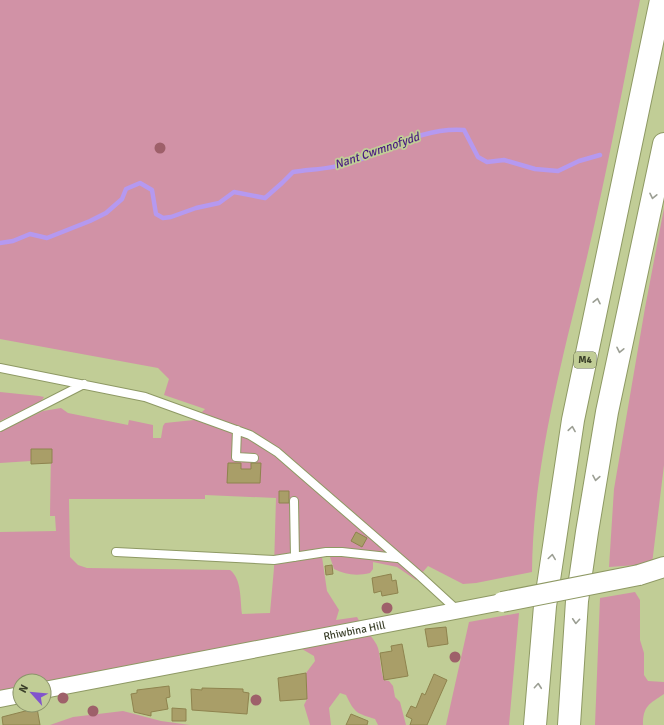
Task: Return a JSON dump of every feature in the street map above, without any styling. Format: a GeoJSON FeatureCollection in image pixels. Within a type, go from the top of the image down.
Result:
{"type":"FeatureCollection","features":[{"type":"Feature","properties":{"kind":"highway","name":"M4"},"geometry":{"type":"LineString","coordinates":[[534,725],[545,606],[573,420],[661,0]]}},
{"type":"Feature","properties":{"kind":"highway"},"geometry":{"type":"LineString","coordinates":[[569,725],[577,601],[587,532],[607,412],[664,144]]}},
{"type":"Feature","properties":{"kind":"street","name":"Rhiwbina Hill"},"geometry":{"type":"LineString","coordinates":[[52,688],[639,575],[664,567]]}},
{"type":"Feature","properties":{"kind":"street"},"geometry":{"type":"LineString","coordinates":[[0,699],[12,697]]}},
{"type":"Feature","properties":{"kind":"lane"},"geometry":{"type":"LineString","coordinates":[[0,368],[145,397],[237,430],[257,439],[278,452],[457,610]]}},
{"type":"Feature","properties":{"kind":"lane"},"geometry":{"type":"LineString","coordinates":[[0,427],[84,384]]}},
{"type":"Feature","properties":{"kind":"lane"},"geometry":{"type":"LineString","coordinates":[[237,430],[236,458],[254,458]]}},
{"type":"Feature","properties":{"kind":"lane"},"geometry":{"type":"LineString","coordinates":[[294,501],[295,556]]}},
{"type":"Feature","properties":{"kind":"lane"},"geometry":{"type":"LineString","coordinates":[[116,552],[274,560],[326,552],[342,552],[397,558]]}},
{"type":"Feature","properties":{"kind":"shaded area"},"geometry":{"type":"Polygon","coordinates":[[[0,0],[640,0],[615,129],[587,257],[550,413],[538,492],[532,572],[476,583],[463,584],[428,566],[416,580],[397,567],[373,562],[373,569],[370,573],[356,575],[347,574],[334,569],[330,557],[322,557],[327,591],[339,610],[336,620],[357,617],[375,641],[380,656],[384,680],[389,681],[393,686],[395,697],[400,702],[406,725],[378,725],[375,719],[357,712],[346,695],[340,693],[329,708],[331,725],[310,725],[304,705],[307,699],[306,673],[315,661],[314,656],[302,649],[298,641],[52,688],[52,673],[12,673],[12,697],[0,699],[0,532],[56,531],[55,516],[50,516],[51,449],[31,449],[31,461],[0,463],[0,431],[43,411],[61,408],[68,413],[128,425],[129,420],[153,425],[153,438],[161,438],[165,423],[194,420],[205,409],[164,395],[169,379],[158,368],[0,339],[0,0]],[[205,495],[205,499],[69,499],[70,557],[78,565],[87,568],[230,570],[234,574],[239,584],[242,614],[270,613],[274,568],[276,498],[205,495]]]}},
{"type":"Feature","properties":{"kind":"shaded area"},"geometry":{"type":"Polygon","coordinates":[[[664,208],[664,465],[652,564],[609,567],[614,489],[664,208]]]}},
{"type":"Feature","properties":{"kind":"shaded area"},"geometry":{"type":"Polygon","coordinates":[[[0,392],[44,397],[40,403],[0,421],[0,392]]]}},
{"type":"Feature","properties":{"kind":"shaded area"},"geometry":{"type":"Polygon","coordinates":[[[635,592],[640,600],[640,640],[644,653],[644,675],[648,681],[664,682],[664,694],[648,706],[644,714],[643,725],[595,725],[600,598],[635,592]]]}},
{"type":"Feature","properties":{"kind":"shaded area"},"geometry":{"type":"Polygon","coordinates":[[[519,613],[509,725],[446,725],[469,622],[519,613]]]}},
{"type":"Feature","properties":{"kind":"shaded area"},"geometry":{"type":"Polygon","coordinates":[[[123,711],[161,721],[190,725],[50,725],[73,717],[123,711]]]}},
{"type":"Feature","properties":{"kind":"building"},"geometry":{"type":"Polygon","coordinates":[[[31,449],[52,449],[52,463],[31,464],[31,449]]]}},
{"type":"Feature","properties":{"kind":"building"},"geometry":{"type":"Polygon","coordinates":[[[228,463],[241,463],[241,469],[251,469],[251,463],[261,463],[260,483],[227,483],[228,463]]]}},
{"type":"Feature","properties":{"kind":"building"},"geometry":{"type":"Polygon","coordinates":[[[279,491],[289,491],[289,503],[279,503],[279,491]]]}},
{"type":"Feature","properties":{"kind":"building"},"geometry":{"type":"Polygon","coordinates":[[[356,532],[367,538],[362,547],[351,541],[356,532]]]}},
{"type":"Feature","properties":{"kind":"building"},"geometry":{"type":"Polygon","coordinates":[[[332,565],[333,574],[326,575],[325,566],[332,565]]]}},
{"type":"Feature","properties":{"kind":"building"},"geometry":{"type":"Polygon","coordinates":[[[391,574],[392,581],[396,580],[398,593],[382,596],[381,591],[374,593],[372,578],[391,574]]]}},
{"type":"Feature","properties":{"kind":"building"},"geometry":{"type":"Polygon","coordinates":[[[446,627],[448,644],[428,647],[425,629],[446,627]]]}},
{"type":"Feature","properties":{"kind":"building"},"geometry":{"type":"Polygon","coordinates":[[[402,644],[408,676],[384,680],[380,653],[392,651],[391,646],[402,644]]]}},
{"type":"Feature","properties":{"kind":"building"},"geometry":{"type":"Polygon","coordinates":[[[306,673],[307,699],[280,701],[278,678],[306,673]]]}},
{"type":"Feature","properties":{"kind":"building"},"geometry":{"type":"Polygon","coordinates":[[[434,674],[447,680],[427,725],[410,725],[412,719],[406,716],[411,706],[416,708],[422,693],[425,695],[434,674]]]}},
{"type":"Feature","properties":{"kind":"building"},"geometry":{"type":"Polygon","coordinates":[[[169,686],[170,697],[166,698],[168,709],[151,712],[151,716],[134,712],[131,694],[137,693],[137,690],[169,686]]]}},
{"type":"Feature","properties":{"kind":"building"},"geometry":{"type":"Polygon","coordinates":[[[202,688],[243,689],[243,692],[249,693],[247,714],[192,710],[191,689],[202,690],[202,688]]]}},
{"type":"Feature","properties":{"kind":"building"},"geometry":{"type":"Polygon","coordinates":[[[172,708],[186,709],[186,721],[172,721],[172,708]]]}},
{"type":"Feature","properties":{"kind":"building"},"geometry":{"type":"Polygon","coordinates":[[[18,713],[38,713],[40,725],[3,725],[2,717],[18,713]]]}},
{"type":"Feature","properties":{"kind":"building"},"geometry":{"type":"Polygon","coordinates":[[[351,714],[368,721],[367,725],[346,725],[351,714]]]}},
{"type":"Feature","properties":{"kind":"waterway","name":"Nant Cwmnofydd"},"geometry":{"type":"LineString","coordinates":[[0,243],[13,241],[30,234],[47,238],[90,221],[106,213],[122,199],[126,189],[140,183],[152,190],[156,214],[163,218],[171,217],[196,208],[219,203],[234,192],[265,198],[293,172],[346,164],[407,140],[435,132],[464,130],[478,157],[487,162],[504,160],[535,169],[558,171],[579,161],[600,155]]}}]}
